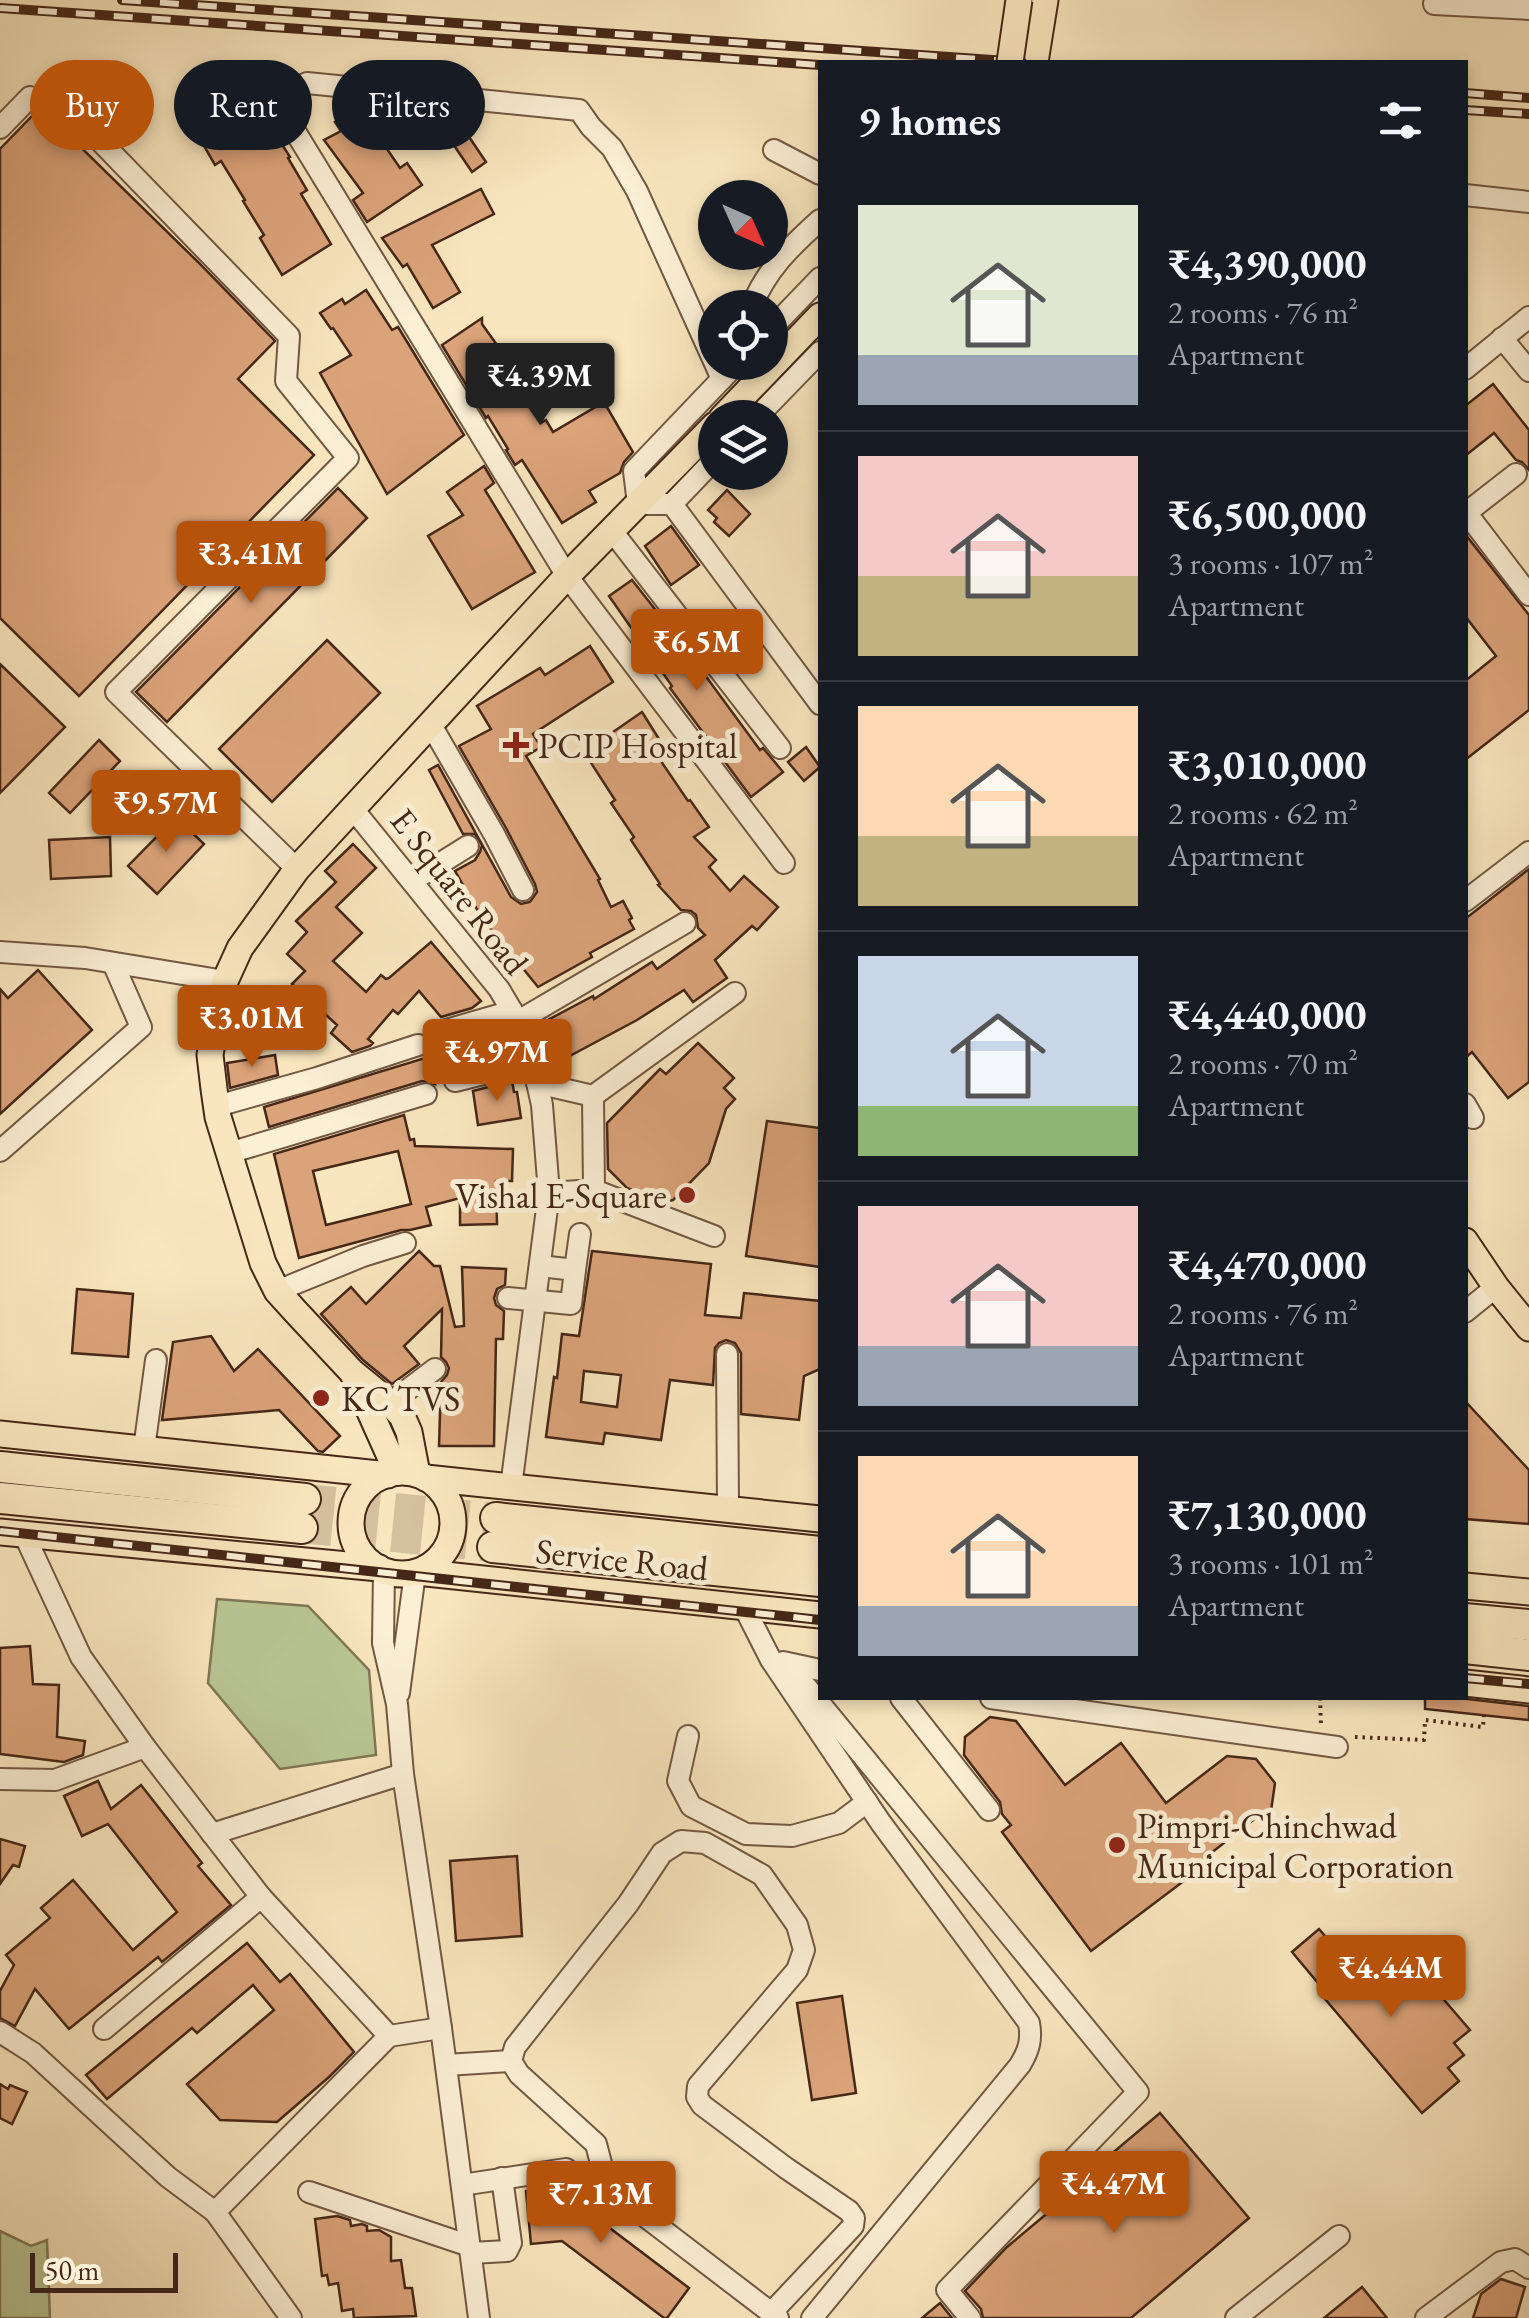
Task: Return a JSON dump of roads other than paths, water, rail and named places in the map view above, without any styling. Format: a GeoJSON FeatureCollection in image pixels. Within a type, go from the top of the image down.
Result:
{"type":"FeatureCollection","features":[{"type":"Feature","properties":{"kind":"highway"},"geometry":{"type":"LineString","coordinates":[[0,1467],[303,1514],[0,1498]]}},
{"type":"Feature","properties":{"kind":"highway"},"geometry":{"type":"LineString","coordinates":[[818,1552],[495,1533],[818,1581]]}},
{"type":"Feature","properties":{"kind":"highway"},"geometry":{"type":"LineString","coordinates":[[1468,1619],[1529,1625]]}},
{"type":"Feature","properties":{"kind":"highway"},"geometry":{"type":"LineString","coordinates":[[1468,1648],[1529,1654]]}},
{"type":"Feature","properties":{"kind":"main road"},"geometry":{"type":"LineString","coordinates":[[1010,60],[1018,0]]}},
{"type":"Feature","properties":{"kind":"main road"},"geometry":{"type":"LineString","coordinates":[[1035,60],[1045,0]]}},
{"type":"Feature","properties":{"kind":"main road"},"geometry":{"type":"LineString","coordinates":[[739,400],[818,318]]}},
{"type":"Feature","properties":{"kind":"main road"},"geometry":{"type":"LineString","coordinates":[[407,1475],[409,1432],[402,1416],[352,1372],[277,1291],[262,1263],[216,1106],[210,1055],[225,981],[240,948],[297,870],[567,576],[638,504],[698,452]]}},
{"type":"Feature","properties":{"kind":"main road"},"geometry":{"type":"LineString","coordinates":[[1468,1246],[1529,1328]]}},
{"type":"Feature","properties":{"kind":"main road"},"geometry":{"type":"LineString","coordinates":[[352,1372],[407,1475]]}},
{"type":"Feature","properties":{"kind":"main road","name":"Service Road"},"geometry":{"type":"LineString","coordinates":[[0,1434],[818,1519]]}},
{"type":"Feature","properties":{"kind":"main road"},"geometry":{"type":"LineString","coordinates":[[12,1533],[398,1574],[416,1572],[442,1555],[453,1528],[454,1518],[447,1499],[435,1483],[407,1475],[370,1484],[357,1500],[352,1529],[358,1548],[381,1570]]}},
{"type":"Feature","properties":{"kind":"main road","name":"Service Road"},"geometry":{"type":"LineString","coordinates":[[416,1572],[818,1615]]}},
{"type":"Feature","properties":{"kind":"main road"},"geometry":{"type":"LineString","coordinates":[[1468,1586],[1529,1592]]}},
{"type":"Feature","properties":{"kind":"main road"},"geometry":{"type":"LineString","coordinates":[[1468,1684],[1529,1690]]}},
{"type":"Feature","properties":{"kind":"street"},"geometry":{"type":"LineString","coordinates":[[1434,4],[1529,9]]}},
{"type":"Feature","properties":{"kind":"street"},"geometry":{"type":"LineString","coordinates":[[698,326],[637,191],[612,148],[579,110],[307,83],[290,93],[282,110],[567,576],[784,862]]}},
{"type":"Feature","properties":{"kind":"street"},"geometry":{"type":"LineString","coordinates":[[0,128],[30,97],[71,111],[289,336],[286,381],[348,458],[116,692],[297,870]]}},
{"type":"Feature","properties":{"kind":"street"},"geometry":{"type":"LineString","coordinates":[[774,150],[818,173]]}},
{"type":"Feature","properties":{"kind":"street"},"geometry":{"type":"LineString","coordinates":[[1468,195],[1529,202]]}},
{"type":"Feature","properties":{"kind":"street"},"geometry":{"type":"LineString","coordinates":[[758,290],[790,247],[818,222]]}},
{"type":"Feature","properties":{"kind":"street"},"geometry":{"type":"LineString","coordinates":[[788,311],[818,280]]}},
{"type":"Feature","properties":{"kind":"street"},"geometry":{"type":"LineString","coordinates":[[1468,366],[1529,317]]}},
{"type":"Feature","properties":{"kind":"street"},"geometry":{"type":"LineString","coordinates":[[1502,338],[1529,371]]}},
{"type":"Feature","properties":{"kind":"street"},"geometry":{"type":"LineString","coordinates":[[773,400],[818,354]]}},
{"type":"Feature","properties":{"kind":"street"},"geometry":{"type":"LineString","coordinates":[[672,504],[638,504],[634,471],[721,380]]}},
{"type":"Feature","properties":{"kind":"street"},"geometry":{"type":"LineString","coordinates":[[672,504],[698,461]]}},
{"type":"Feature","properties":{"kind":"street"},"geometry":{"type":"LineString","coordinates":[[1468,510],[1516,474]]}},
{"type":"Feature","properties":{"kind":"street"},"geometry":{"type":"LineString","coordinates":[[672,504],[818,701]]}},
{"type":"Feature","properties":{"kind":"street"},"geometry":{"type":"LineString","coordinates":[[1468,515],[1529,595]]}},
{"type":"Feature","properties":{"kind":"street"},"geometry":{"type":"LineString","coordinates":[[612,531],[780,748]]}},
{"type":"Feature","properties":{"kind":"street"},"geometry":{"type":"LineString","coordinates":[[430,725],[523,890]]}},
{"type":"Feature","properties":{"kind":"street","name":"E Square Road"},"geometry":{"type":"LineString","coordinates":[[353,809],[499,989],[515,1016],[535,1072],[548,1152],[549,1193],[511,1487]]}},
{"type":"Feature","properties":{"kind":"street"},"geometry":{"type":"LineString","coordinates":[[412,881],[468,846]]}},
{"type":"Feature","properties":{"kind":"street"},"geometry":{"type":"LineString","coordinates":[[1468,900],[1529,852]]}},
{"type":"Feature","properties":{"kind":"street"},"geometry":{"type":"LineString","coordinates":[[436,1033],[515,1016],[685,923]]}},
{"type":"Feature","properties":{"kind":"street"},"geometry":{"type":"LineString","coordinates":[[0,952],[85,958],[225,981]]}},
{"type":"Feature","properties":{"kind":"street"},"geometry":{"type":"LineString","coordinates":[[0,1152],[141,1027],[114,963]]}},
{"type":"Feature","properties":{"kind":"street"},"geometry":{"type":"LineString","coordinates":[[592,1096],[735,994]]}},
{"type":"Feature","properties":{"kind":"street"},"geometry":{"type":"LineString","coordinates":[[216,1106],[418,1046]]}},
{"type":"Feature","properties":{"kind":"street"},"geometry":{"type":"LineString","coordinates":[[454,1081],[535,1072],[592,1096]]}},
{"type":"Feature","properties":{"kind":"street"},"geometry":{"type":"LineString","coordinates":[[229,1153],[426,1094]]}},
{"type":"Feature","properties":{"kind":"street"},"geometry":{"type":"LineString","coordinates":[[592,1096],[594,1190]]}},
{"type":"Feature","properties":{"kind":"street"},"geometry":{"type":"LineString","coordinates":[[549,1193],[594,1190],[714,1236]]}},
{"type":"Feature","properties":{"kind":"street"},"geometry":{"type":"LineString","coordinates":[[508,1298],[571,1304],[580,1234]]}},
{"type":"Feature","properties":{"kind":"street"},"geometry":{"type":"LineString","coordinates":[[277,1291],[404,1243]]}},
{"type":"Feature","properties":{"kind":"street"},"geometry":{"type":"LineString","coordinates":[[540,1266],[575,1270]]}},
{"type":"Feature","properties":{"kind":"street"},"geometry":{"type":"LineString","coordinates":[[1468,1310],[1496,1288]]}},
{"type":"Feature","properties":{"kind":"street"},"geometry":{"type":"LineString","coordinates":[[727,1354],[728,1510]]}},
{"type":"Feature","properties":{"kind":"street"},"geometry":{"type":"LineString","coordinates":[[144,1449],[156,1360]]}},
{"type":"Feature","properties":{"kind":"street"},"geometry":{"type":"LineString","coordinates":[[390,1403],[435,1369]]}},
{"type":"Feature","properties":{"kind":"street"},"geometry":{"type":"LineString","coordinates":[[12,1533],[81,1657],[145,1747],[261,1898],[389,2036]]}},
{"type":"Feature","properties":{"kind":"street"},"geometry":{"type":"LineString","coordinates":[[381,1570],[383,1643],[397,1704],[403,1774],[479,2318]]}},
{"type":"Feature","properties":{"kind":"street"},"geometry":{"type":"LineString","coordinates":[[397,1704],[416,1572]]}},
{"type":"Feature","properties":{"kind":"street"},"geometry":{"type":"LineString","coordinates":[[744,1607],[866,1802],[1029,2024],[1031,2036],[1029,2050],[1020,2065],[812,2318]]}},
{"type":"Feature","properties":{"kind":"street"},"geometry":{"type":"LineString","coordinates":[[779,1662],[818,1670]]}},
{"type":"Feature","properties":{"kind":"street"},"geometry":{"type":"LineString","coordinates":[[779,1662],[1138,2092],[947,2290],[970,2318]]}},
{"type":"Feature","properties":{"kind":"street"},"geometry":{"type":"LineString","coordinates":[[903,1700],[989,1810]]}},
{"type":"Feature","properties":{"kind":"street"},"geometry":{"type":"LineString","coordinates":[[1008,1700],[1338,1740]]}},
{"type":"Feature","properties":{"kind":"street"},"geometry":{"type":"LineString","coordinates":[[688,1736],[678,1781],[691,1806],[746,1834],[792,1836],[839,1823],[866,1802]]}},
{"type":"Feature","properties":{"kind":"street"},"geometry":{"type":"LineString","coordinates":[[0,1779],[56,1780],[145,1747]]}},
{"type":"Feature","properties":{"kind":"street"},"geometry":{"type":"LineString","coordinates":[[212,1834],[403,1774]]}},
{"type":"Feature","properties":{"kind":"street"},"geometry":{"type":"LineString","coordinates":[[680,1841],[705,1843],[762,1875],[797,1925],[804,1950],[798,1970],[698,2086],[697,2097],[702,2106],[854,2218],[853,2226],[775,2315],[638,2211],[603,2171],[596,2144],[519,2074],[511,2061],[515,2047],[628,1904],[662,1854],[680,1841]]}},
{"type":"Feature","properties":{"kind":"street"},"geometry":{"type":"LineString","coordinates":[[104,2029],[261,1898]]}},
{"type":"Feature","properties":{"kind":"street"},"geometry":{"type":"LineString","coordinates":[[215,2212],[389,2036],[441,2028]]}},
{"type":"Feature","properties":{"kind":"street"},"geometry":{"type":"LineString","coordinates":[[0,2032],[33,2053],[168,2177],[215,2212],[291,2318]]}},
{"type":"Feature","properties":{"kind":"street"},"geometry":{"type":"LineString","coordinates":[[446,2065],[511,2061]]}},
{"type":"Feature","properties":{"kind":"street"},"geometry":{"type":"LineString","coordinates":[[462,2185],[566,2168]]}},
{"type":"Feature","properties":{"kind":"street"},"geometry":{"type":"LineString","coordinates":[[309,2192],[470,2249],[507,2252],[511,2243],[502,2178]]}},
{"type":"Feature","properties":{"kind":"street"},"geometry":{"type":"LineString","coordinates":[[1236,2318],[1339,2236]]}},
{"type":"Feature","properties":{"kind":"street"},"geometry":{"type":"LineString","coordinates":[[1426,2318],[1501,2262],[1515,2259],[1529,2268]]}},
{"type":"Feature","properties":{"kind":"tunnel"},"geometry":{"type":"LineString","coordinates":[[305,1499],[496,1518]]}},
{"type":"Feature","properties":{"kind":"tunnel"},"geometry":{"type":"LineString","coordinates":[[302,1528],[493,1547]]}},
{"type":"Feature","properties":{"kind":"railway"},"geometry":{"type":"LineString","coordinates":[[122,0],[993,60]]}},
{"type":"Feature","properties":{"kind":"railway"},"geometry":{"type":"LineString","coordinates":[[0,8],[818,65]]}},
{"type":"Feature","properties":{"kind":"railway"},"geometry":{"type":"LineString","coordinates":[[1468,93],[1529,98]]}},
{"type":"Feature","properties":{"kind":"railway"},"geometry":{"type":"LineString","coordinates":[[1468,110],[1529,114]]}},
{"type":"Feature","properties":{"kind":"railway"},"geometry":{"type":"LineString","coordinates":[[0,1531],[818,1620]]}},
{"type":"Feature","properties":{"kind":"railway"},"geometry":{"type":"LineString","coordinates":[[1468,1678],[1529,1684]]}},
{"type":"Feature","properties":{"kind":"place","name":"PCIP Hospital"},"geometry":{"type":"Point","coordinates":[516,745]}},
{"type":"Feature","properties":{"kind":"place","name":"Vishal E-Square"},"geometry":{"type":"Point","coordinates":[687,1195]}},
{"type":"Feature","properties":{"kind":"place","name":"KC TVS"},"geometry":{"type":"Point","coordinates":[321,1398]}},
{"type":"Feature","properties":{"kind":"place","name":"Pimpri-Chinchwad Municipal Corporation"},"geometry":{"type":"Point","coordinates":[1117,1845]}}]}
